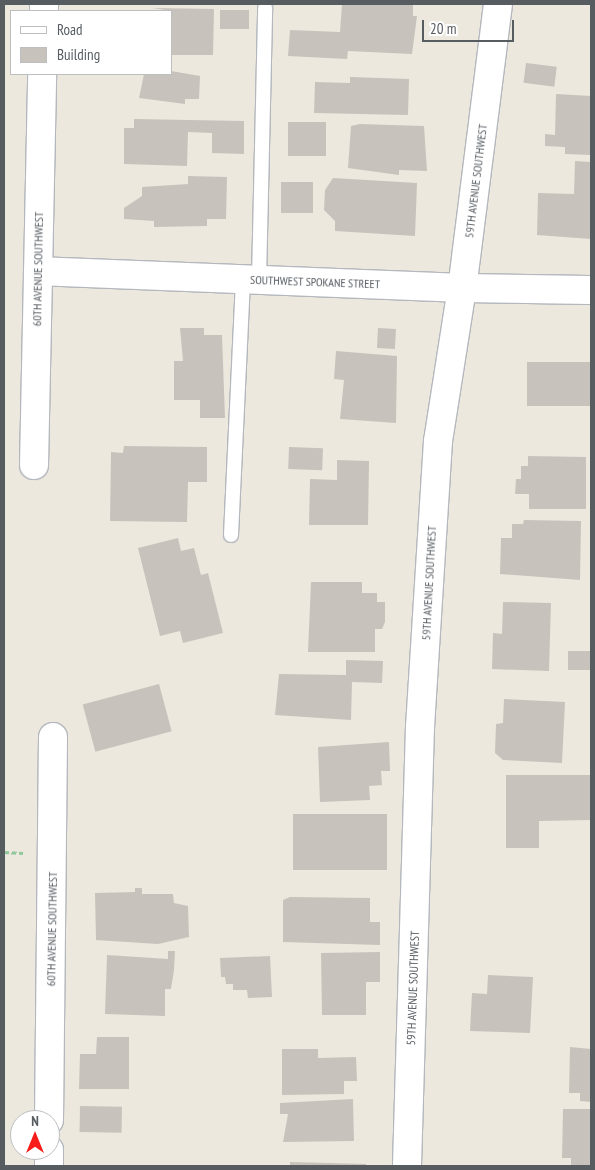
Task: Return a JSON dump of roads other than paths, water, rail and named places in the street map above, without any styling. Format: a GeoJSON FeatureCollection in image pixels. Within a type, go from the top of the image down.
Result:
{"type":"FeatureCollection","features":[{"type":"Feature","properties":{"kind":"street","name":"59TH AVENUE SOUTHWEST"},"geometry":{"type":"LineString","coordinates":[[407,1166],[420,727],[438,440],[462,288],[498,4]]}},
{"type":"Feature","properties":{"kind":"street","name":"60TH AVENUE SOUTHWEST"},"geometry":{"type":"LineString","coordinates":[[34,465],[42,75]]}},
{"type":"Feature","properties":{"kind":"street","name":"SOUTHWEST SPOKANE STREET"},"geometry":{"type":"LineString","coordinates":[[38,270],[462,288],[591,290]]}},
{"type":"Feature","properties":{"kind":"street","name":"60TH AVENUE SOUTHWEST"},"geometry":{"type":"LineString","coordinates":[[49,1110],[54,737]]}},
{"type":"Feature","properties":{"kind":"lane"},"geometry":{"type":"LineString","coordinates":[[231,535],[251,279],[265,8]]}}]}
